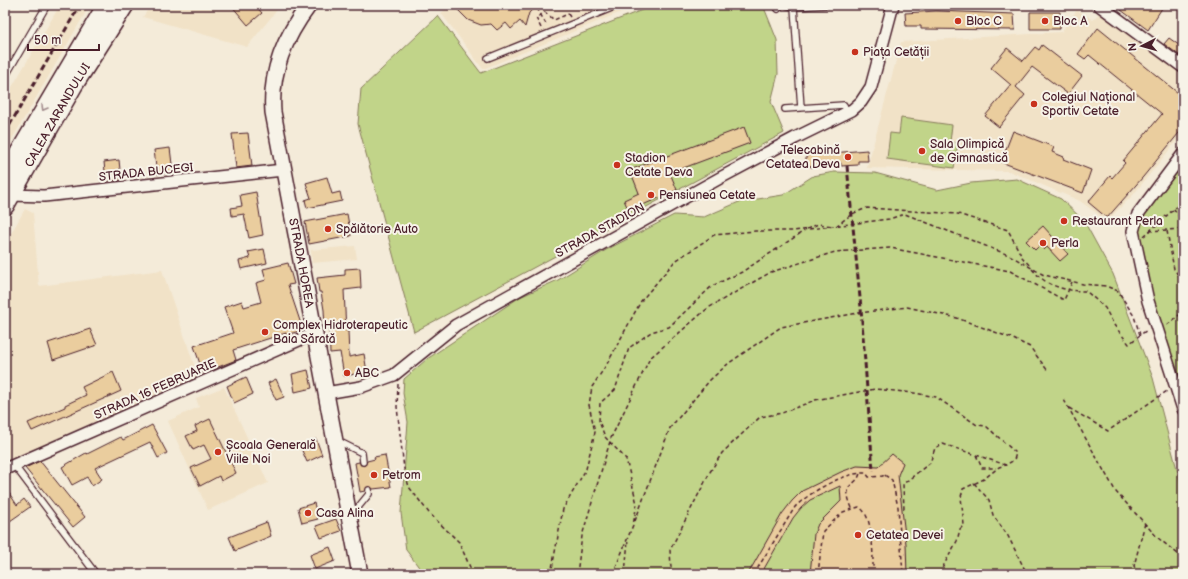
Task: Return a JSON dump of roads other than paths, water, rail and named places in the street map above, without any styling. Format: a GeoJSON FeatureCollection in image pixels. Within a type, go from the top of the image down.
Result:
{"type":"FeatureCollection","features":[{"type":"Feature","properties":{"kind":"main road","name":"CALEA ZARANDULUI"},"geometry":{"type":"LineString","coordinates":[[5,176],[106,5]]}},
{"type":"Feature","properties":{"kind":"main road","name":"CALEA ZARANDULUI"},"geometry":{"type":"LineString","coordinates":[[8,201],[74,85],[125,5]]}},
{"type":"Feature","properties":{"kind":"main road","name":"STRADA HOREA"},"geometry":{"type":"LineString","coordinates":[[309,5],[293,27],[285,43],[273,79],[273,112],[336,440],[360,574]]}},
{"type":"Feature","properties":{"kind":"street","name":"STRADA STADION"},"geometry":{"type":"LineString","coordinates":[[326,393],[368,384],[394,375],[456,325],[713,182],[847,112],[861,102],[871,87],[893,5]]}},
{"type":"Feature","properties":{"kind":"street"},"geometry":{"type":"LineString","coordinates":[[1104,7],[1183,67]]}},
{"type":"Feature","properties":{"kind":"street"},"geometry":{"type":"LineString","coordinates":[[1183,154],[1138,214],[1133,231],[1157,328],[1174,386],[1183,409]]}},
{"type":"Feature","properties":{"kind":"street","name":"STRADA BUCEGI"},"geometry":{"type":"LineString","coordinates":[[8,201],[283,170]]}},
{"type":"Feature","properties":{"kind":"street","name":"STRADA 16 FEBRUARIE"},"geometry":{"type":"LineString","coordinates":[[9,467],[315,333]]}},
{"type":"Feature","properties":{"kind":"lane"},"geometry":{"type":"LineString","coordinates":[[5,77],[47,5]]}},
{"type":"Feature","properties":{"kind":"lane"},"geometry":{"type":"LineString","coordinates":[[488,58],[618,5]]}},
{"type":"Feature","properties":{"kind":"lane"},"geometry":{"type":"LineString","coordinates":[[786,5],[794,7],[824,5]]}},
{"type":"Feature","properties":{"kind":"lane"},"geometry":{"type":"LineString","coordinates":[[794,7],[801,108]]}},
{"type":"Feature","properties":{"kind":"lane"},"geometry":{"type":"LineString","coordinates":[[785,109],[844,105],[847,112]]}},
{"type":"Feature","properties":{"kind":"lane"},"geometry":{"type":"LineString","coordinates":[[336,440],[362,453],[363,462]]}},
{"type":"Feature","properties":{"kind":"lane"},"geometry":{"type":"LineString","coordinates":[[9,467],[96,574]]}},
{"type":"Feature","properties":{"kind":"lane"},"geometry":{"type":"LineString","coordinates":[[350,518],[369,494],[369,490]]}},
{"type":"Feature","properties":{"kind":"railway"},"geometry":{"type":"LineString","coordinates":[[5,133],[80,5]]}},
{"type":"Feature","properties":{"kind":"railway"},"geometry":{"type":"LineString","coordinates":[[847,166],[861,308],[873,471]]}},
{"type":"Feature","properties":{"kind":"place","name":"Bloc C"},"geometry":{"type":"Point","coordinates":[958,21]}},
{"type":"Feature","properties":{"kind":"place","name":"Bloc A"},"geometry":{"type":"Point","coordinates":[1045,21]}},
{"type":"Feature","properties":{"kind":"place","name":"Piața Cetății"},"geometry":{"type":"Point","coordinates":[855,52]}},
{"type":"Feature","properties":{"kind":"place","name":"Colegiul Național Sportiv Cetate"},"geometry":{"type":"Point","coordinates":[1034,104]}},
{"type":"Feature","properties":{"kind":"place","name":"Sala Olimpică de Gimnastică"},"geometry":{"type":"Point","coordinates":[922,151]}},
{"type":"Feature","properties":{"kind":"place","name":"Telecabină Cetatea Deva"},"geometry":{"type":"Point","coordinates":[848,157]}},
{"type":"Feature","properties":{"kind":"place","name":"Stadion Cetate Deva"},"geometry":{"type":"Point","coordinates":[617,165]}},
{"type":"Feature","properties":{"kind":"place","name":"Pensiunea Cetate"},"geometry":{"type":"Point","coordinates":[651,195]}},
{"type":"Feature","properties":{"kind":"place","name":"Restaurant Perla"},"geometry":{"type":"Point","coordinates":[1064,221]}},
{"type":"Feature","properties":{"kind":"place","name":"Spălătorie Auto"},"geometry":{"type":"Point","coordinates":[328,229]}},
{"type":"Feature","properties":{"kind":"place","name":"Perla"},"geometry":{"type":"Point","coordinates":[1043,243]}},
{"type":"Feature","properties":{"kind":"place","name":"Complex Hidroterapeutic Baia Sărată"},"geometry":{"type":"Point","coordinates":[265,332]}},
{"type":"Feature","properties":{"kind":"place","name":"ABC"},"geometry":{"type":"Point","coordinates":[347,373]}},
{"type":"Feature","properties":{"kind":"place","name":"Școala Generală Viile Noi"},"geometry":{"type":"Point","coordinates":[218,452]}},
{"type":"Feature","properties":{"kind":"place","name":"Petrom"},"geometry":{"type":"Point","coordinates":[374,475]}},
{"type":"Feature","properties":{"kind":"place","name":"Casa Alina"},"geometry":{"type":"Point","coordinates":[308,513]}},
{"type":"Feature","properties":{"kind":"place","name":"Cetatea Devei"},"geometry":{"type":"Point","coordinates":[858,535]}}]}
